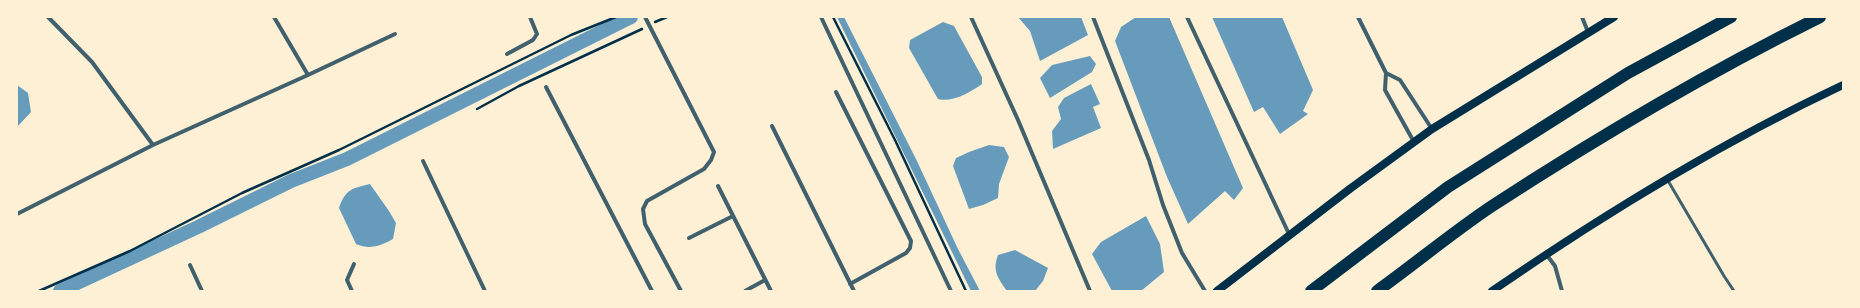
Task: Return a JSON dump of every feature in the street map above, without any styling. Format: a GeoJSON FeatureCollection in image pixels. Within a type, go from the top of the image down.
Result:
{"type":"FeatureCollection","features":[{"type":"Feature","properties":{"kind":"highway"},"geometry":{"type":"LineString","coordinates":[[1311,291],[1448,187],[1628,73],[1731,17]]}},
{"type":"Feature","properties":{"kind":"highway"},"geometry":{"type":"LineString","coordinates":[[1377,291],[1490,207],[1593,141],[1742,56],[1820,17]]}},
{"type":"Feature","properties":{"kind":"main road"},"geometry":{"type":"LineString","coordinates":[[1217,291],[1289,234],[1432,129],[1614,17]]}},
{"type":"Feature","properties":{"kind":"main road"},"geometry":{"type":"LineString","coordinates":[[1492,291],[1622,205],[1784,113],[1843,85]]}},
{"type":"Feature","properties":{"kind":"street"},"geometry":{"type":"LineString","coordinates":[[48,17],[92,62],[153,145]]}},
{"type":"Feature","properties":{"kind":"street"},"geometry":{"type":"LineString","coordinates":[[274,17],[308,74]]}},
{"type":"Feature","properties":{"kind":"street"},"geometry":{"type":"LineString","coordinates":[[507,54],[533,40],[537,34],[530,17]]}},
{"type":"Feature","properties":{"kind":"street"},"geometry":{"type":"LineString","coordinates":[[645,17],[714,152],[711,160],[704,169],[647,200],[643,207],[645,224],[680,291]]}},
{"type":"Feature","properties":{"kind":"street"},"geometry":{"type":"LineString","coordinates":[[821,17],[951,291]]}},
{"type":"Feature","properties":{"kind":"street"},"geometry":{"type":"LineString","coordinates":[[971,17],[1018,120],[1090,291]]}},
{"type":"Feature","properties":{"kind":"street"},"geometry":{"type":"LineString","coordinates":[[1093,17],[1149,160],[1163,205],[1182,253],[1205,291]]}},
{"type":"Feature","properties":{"kind":"street"},"geometry":{"type":"LineString","coordinates":[[1187,17],[1289,234]]}},
{"type":"Feature","properties":{"kind":"street"},"geometry":{"type":"LineString","coordinates":[[1358,17],[1386,73],[1385,90],[1414,142]]}},
{"type":"Feature","properties":{"kind":"street"},"geometry":{"type":"LineString","coordinates":[[1582,17],[1588,32]]}},
{"type":"Feature","properties":{"kind":"street"},"geometry":{"type":"LineString","coordinates":[[17,214],[153,145],[395,34]]}},
{"type":"Feature","properties":{"kind":"street"},"geometry":{"type":"LineString","coordinates":[[1386,73],[1400,80],[1432,129]]}},
{"type":"Feature","properties":{"kind":"street"},"geometry":{"type":"LineString","coordinates":[[546,87],[652,291]]}},
{"type":"Feature","properties":{"kind":"street"},"geometry":{"type":"LineString","coordinates":[[836,92],[911,241],[910,248],[906,253],[850,284]]}},
{"type":"Feature","properties":{"kind":"street"},"geometry":{"type":"LineString","coordinates":[[772,126],[854,291]]}},
{"type":"Feature","properties":{"kind":"street"},"geometry":{"type":"LineString","coordinates":[[423,162],[485,291]]}},
{"type":"Feature","properties":{"kind":"street"},"geometry":{"type":"LineString","coordinates":[[718,186],[771,291]]}},
{"type":"Feature","properties":{"kind":"street"},"geometry":{"type":"LineString","coordinates":[[689,238],[733,216]]}},
{"type":"Feature","properties":{"kind":"street"},"geometry":{"type":"LineString","coordinates":[[1546,254],[1555,266],[1562,291]]}},
{"type":"Feature","properties":{"kind":"street"},"geometry":{"type":"LineString","coordinates":[[352,291],[347,280],[354,264]]}},
{"type":"Feature","properties":{"kind":"street"},"geometry":{"type":"LineString","coordinates":[[190,265],[202,291]]}},
{"type":"Feature","properties":{"kind":"street"},"geometry":{"type":"LineString","coordinates":[[744,291],[765,280]]}},
{"type":"Feature","properties":{"kind":"lane"},"geometry":{"type":"LineString","coordinates":[[1667,179],[1734,291]]}},
{"type":"Feature","properties":{"kind":"path"},"geometry":{"type":"LineString","coordinates":[[39,291],[130,251],[242,193],[339,150],[571,35],[616,17]]}},
{"type":"Feature","properties":{"kind":"path"},"geometry":{"type":"LineString","coordinates":[[654,23],[667,17]]}},
{"type":"Feature","properties":{"kind":"path"},"geometry":{"type":"LineString","coordinates":[[833,17],[895,140],[966,291]]}},
{"type":"Feature","properties":{"kind":"path"},"geometry":{"type":"LineString","coordinates":[[477,109],[519,86],[647,26]]}},
{"type":"Feature","properties":{"kind":"water"},"geometry":{"type":"Polygon","coordinates":[[[837,17],[844,17],[916,159],[958,249],[980,291],[971,291],[837,17]]]}},
{"type":"Feature","properties":{"kind":"water"},"geometry":{"type":"Polygon","coordinates":[[[1018,17],[1081,17],[1088,35],[1040,61],[1030,31],[1018,17]]]}},
{"type":"Feature","properties":{"kind":"water"},"geometry":{"type":"Polygon","coordinates":[[[1136,17],[1169,17],[1243,188],[1234,200],[1225,191],[1188,224],[1167,177],[1115,41],[1121,27],[1136,17]]]}},
{"type":"Feature","properties":{"kind":"water"},"geometry":{"type":"Polygon","coordinates":[[[1212,17],[1282,17],[1313,90],[1303,111],[1308,114],[1280,134],[1263,107],[1254,112],[1212,17]]]}},
{"type":"Feature","properties":{"kind":"water"},"geometry":{"type":"Polygon","coordinates":[[[943,22],[954,26],[982,77],[982,84],[961,96],[943,100],[938,99],[909,48],[910,40],[943,22]]]}},
{"type":"Feature","properties":{"kind":"water"},"geometry":{"type":"Polygon","coordinates":[[[1090,56],[1096,64],[1092,72],[1050,98],[1040,78],[1052,65],[1090,56]]]}},
{"type":"Feature","properties":{"kind":"water"},"geometry":{"type":"Polygon","coordinates":[[[1091,84],[1100,104],[1093,107],[1101,128],[1053,149],[1052,131],[1061,119],[1058,107],[1064,98],[1091,84]]]}},
{"type":"Feature","properties":{"kind":"water"},"geometry":{"type":"Polygon","coordinates":[[[17,85],[28,93],[31,112],[17,127],[17,85]]]}},
{"type":"Feature","properties":{"kind":"water"},"geometry":{"type":"Polygon","coordinates":[[[989,145],[1004,147],[1009,157],[999,184],[998,198],[983,205],[969,209],[953,166],[956,158],[989,145]]]}},
{"type":"Feature","properties":{"kind":"water"},"geometry":{"type":"Polygon","coordinates":[[[370,184],[396,223],[393,239],[384,244],[366,247],[356,244],[339,208],[344,197],[350,191],[370,184]]]}},
{"type":"Feature","properties":{"kind":"water"},"geometry":{"type":"Polygon","coordinates":[[[1146,216],[1160,244],[1164,272],[1141,291],[1112,291],[1092,254],[1101,242],[1146,216]]]}},
{"type":"Feature","properties":{"kind":"water"},"geometry":{"type":"Polygon","coordinates":[[[1015,250],[1048,268],[1043,281],[1035,291],[1007,291],[997,274],[996,261],[998,255],[1015,250]]]}},
{"type":"Feature","properties":{"kind":"waterway"},"geometry":{"type":"LineString","coordinates":[[60,291],[198,227],[291,181],[347,159],[631,17]]}}]}
